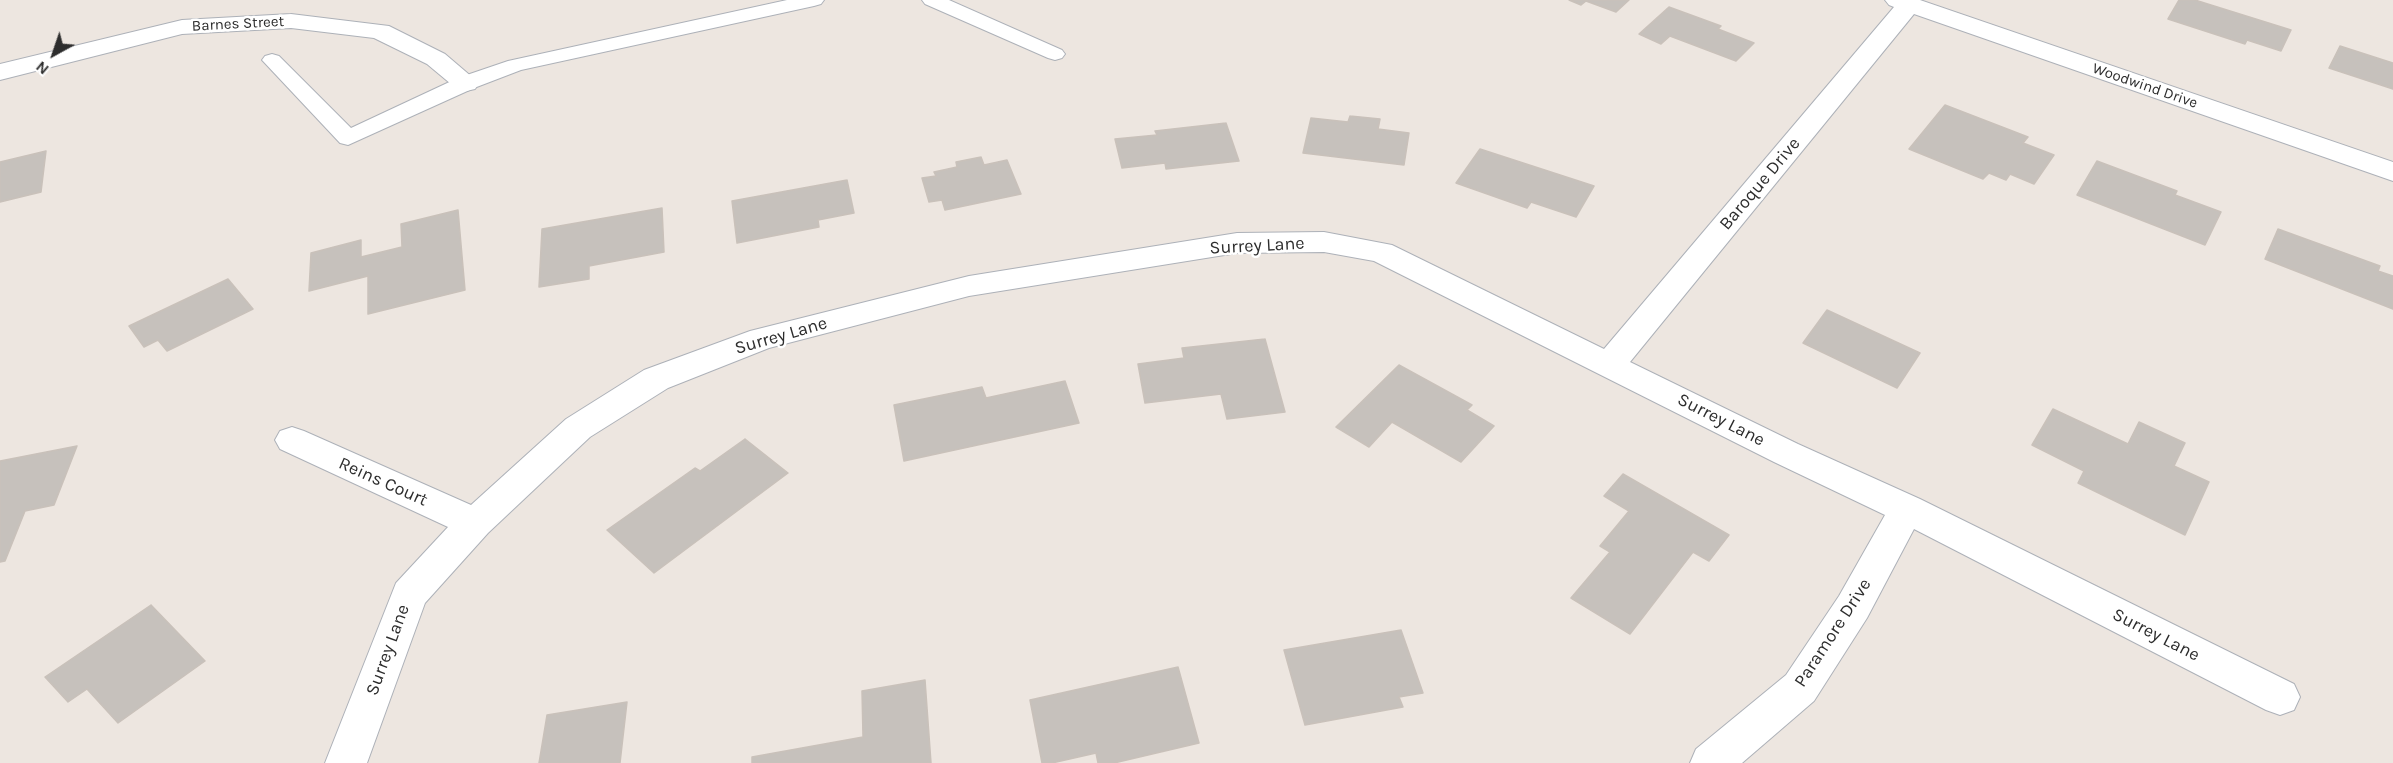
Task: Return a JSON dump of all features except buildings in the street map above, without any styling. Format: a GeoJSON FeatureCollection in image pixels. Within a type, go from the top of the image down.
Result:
{"type":"FeatureCollection","features":[{"type":"Feature","properties":{"kind":"street","name":"Woodwind Drive"},"geometry":{"type":"LineString","coordinates":[[1903,2],[2393,172]]}},
{"type":"Feature","properties":{"kind":"street","name":"Baroque Drive"},"geometry":{"type":"LineString","coordinates":[[1610,364],[1903,2]]}},
{"type":"Feature","properties":{"kind":"street","name":"Barnes Street"},"geometry":{"type":"LineString","coordinates":[[0,72],[182,27],[291,21],[380,31],[436,60],[466,83]]}},
{"type":"Feature","properties":{"kind":"street","name":"Surrey Lane"},"geometry":{"type":"LineString","coordinates":[[346,763],[409,594],[475,523],[578,428],[656,379],[761,339],[969,286],[1237,243],[1324,242],[1381,252],[1786,453],[1907,509],[2280,698]]}},
{"type":"Feature","properties":{"kind":"street","name":"Reins Court"},"geometry":{"type":"LineString","coordinates":[[292,440],[475,523]]}},
{"type":"Feature","properties":{"kind":"street","name":"Paramore Drive"},"geometry":{"type":"LineString","coordinates":[[1711,763],[1800,688],[1853,607],[1907,509]]}},
{"type":"Feature","properties":{"kind":"lane"},"geometry":{"type":"LineString","coordinates":[[272,60],[348,138],[466,83],[515,65],[814,0]]}},
{"type":"Feature","properties":{"kind":"lane"},"geometry":{"type":"LineString","coordinates":[[932,0],[1055,54]]}}]}
